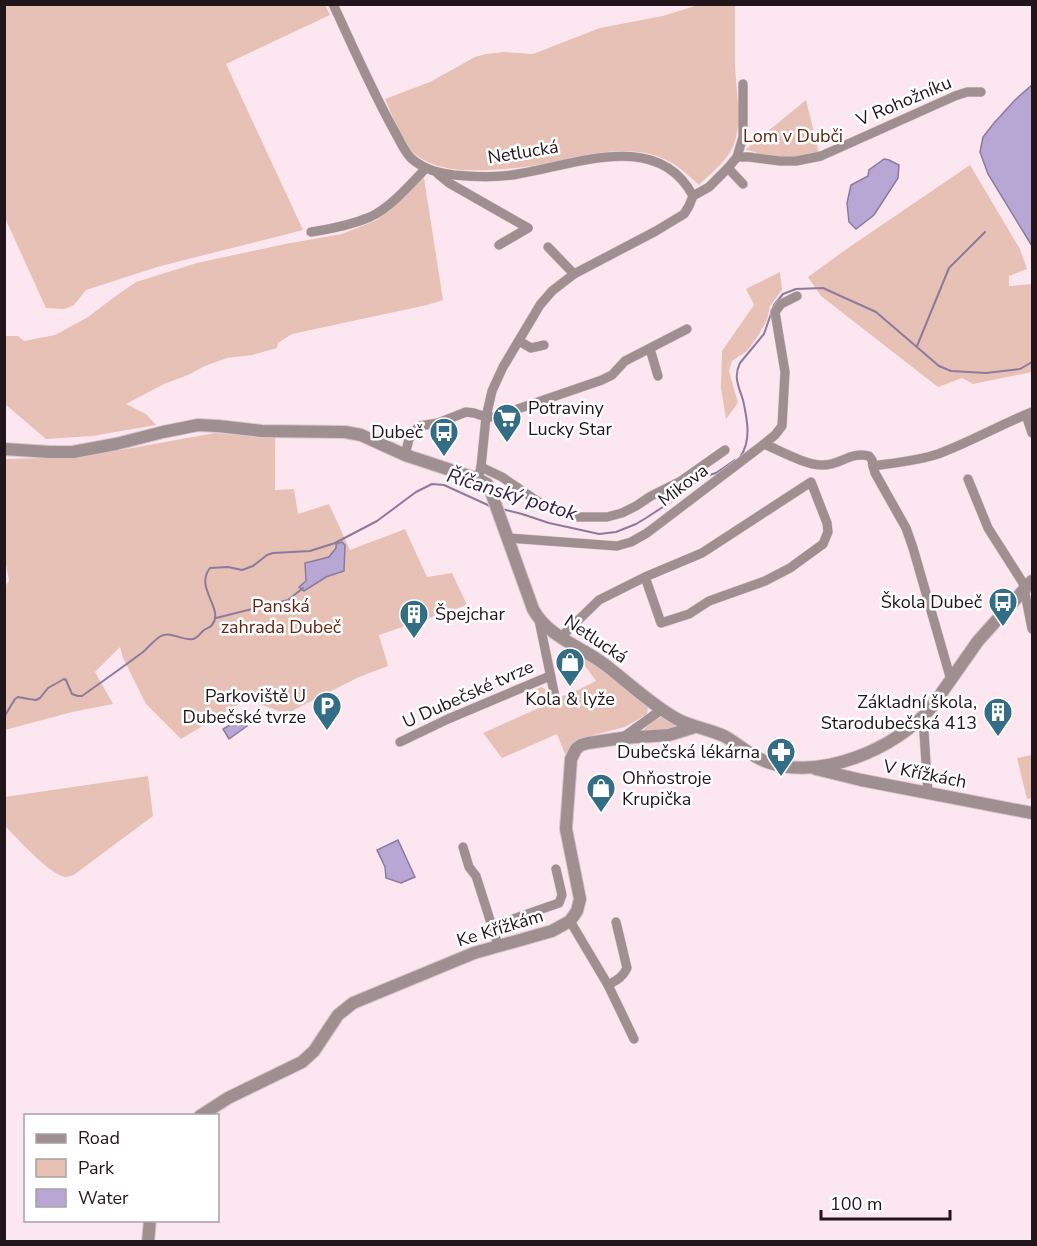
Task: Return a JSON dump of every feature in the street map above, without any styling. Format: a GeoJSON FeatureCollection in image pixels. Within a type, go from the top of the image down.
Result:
{"type":"FeatureCollection","features":[{"type":"Feature","properties":{"kind":"street","name":"Netlucká"},"geometry":{"type":"LineString","coordinates":[[333,4],[386,116],[411,158],[426,168],[437,173],[476,177],[517,175],[582,160],[614,156],[642,158],[661,163],[675,172],[688,185],[693,196]]}},
{"type":"Feature","properties":{"kind":"street"},"geometry":{"type":"LineString","coordinates":[[4,449],[72,452],[175,429],[208,425],[254,431],[353,432],[405,455],[480,473],[486,417],[492,391],[503,367],[540,305],[552,291],[574,274],[684,214],[693,196],[709,187],[728,168],[737,157],[743,137],[743,84]]}},
{"type":"Feature","properties":{"kind":"street","name":"V Rohožníku"},"geometry":{"type":"LineString","coordinates":[[737,157],[796,161],[821,156],[955,96],[967,92],[981,92]]}},
{"type":"Feature","properties":{"kind":"street"},"geometry":{"type":"LineString","coordinates":[[312,232],[339,228],[372,216],[396,198],[426,168]]}},
{"type":"Feature","properties":{"kind":"street"},"geometry":{"type":"LineString","coordinates":[[728,168],[743,184]]}},
{"type":"Feature","properties":{"kind":"street"},"geometry":{"type":"LineString","coordinates":[[437,173],[448,183],[528,228],[499,244]]}},
{"type":"Feature","properties":{"kind":"street"},"geometry":{"type":"LineString","coordinates":[[549,247],[574,274]]}},
{"type":"Feature","properties":{"kind":"street","name":"Mikova"},"geometry":{"type":"LineString","coordinates":[[508,538],[610,546],[631,542],[647,533],[775,435],[782,426],[785,372],[775,312],[781,304],[797,296]]}},
{"type":"Feature","properties":{"kind":"street"},"geometry":{"type":"LineString","coordinates":[[405,455],[409,439],[419,426],[438,423],[466,412],[494,417],[608,378],[625,361],[687,329]]}},
{"type":"Feature","properties":{"kind":"street"},"geometry":{"type":"LineString","coordinates":[[519,341],[531,348],[543,345]]}},
{"type":"Feature","properties":{"kind":"street"},"geometry":{"type":"LineString","coordinates":[[650,349],[658,376]]}},
{"type":"Feature","properties":{"kind":"street"},"geometry":{"type":"LineString","coordinates":[[873,466],[936,454],[1029,414],[1032,433]]}},
{"type":"Feature","properties":{"kind":"street"},"geometry":{"type":"LineString","coordinates":[[764,444],[811,464],[838,462],[852,455],[869,456],[875,473],[906,528],[951,680]]}},
{"type":"Feature","properties":{"kind":"street","name":"Mikova"},"geometry":{"type":"LineString","coordinates":[[480,473],[502,477],[557,512],[578,517],[607,517],[622,513],[681,481],[725,450]]}},
{"type":"Feature","properties":{"kind":"street","name":"Netlucká"},"geometry":{"type":"LineString","coordinates":[[480,473],[491,492],[539,620],[549,629],[595,658],[661,710],[679,720],[722,735],[766,762],[785,766],[812,767]]}},
{"type":"Feature","properties":{"kind":"street"},"geometry":{"type":"LineString","coordinates":[[968,479],[988,528],[1023,583],[1030,589],[1032,629]]}},
{"type":"Feature","properties":{"kind":"street"},"geometry":{"type":"LineString","coordinates":[[561,637],[599,600],[645,577],[702,553],[812,482],[828,532],[823,544],[790,568],[765,581],[709,601],[688,614],[661,623],[645,577]]}},
{"type":"Feature","properties":{"kind":"street"},"geometry":{"type":"LineString","coordinates":[[812,767],[849,759],[881,747],[923,718],[978,641],[1030,589]]}},
{"type":"Feature","properties":{"kind":"street"},"geometry":{"type":"LineString","coordinates":[[539,620],[555,697]]}},
{"type":"Feature","properties":{"kind":"street","name":"U Dubečské tvrze"},"geometry":{"type":"LineString","coordinates":[[400,742],[550,676]]}},
{"type":"Feature","properties":{"kind":"street"},"geometry":{"type":"LineString","coordinates":[[622,738],[661,710]]}},
{"type":"Feature","properties":{"kind":"street"},"geometry":{"type":"LineString","coordinates":[[923,718],[928,793]]}},
{"type":"Feature","properties":{"kind":"street"},"geometry":{"type":"LineString","coordinates":[[622,738],[669,735],[695,727]]}},
{"type":"Feature","properties":{"kind":"street","name":"Ke Křížkám"},"geometry":{"type":"LineString","coordinates":[[203,1114],[228,1098],[302,1062],[314,1051],[338,1015],[352,1002],[498,945],[552,932],[570,921],[577,911],[580,899],[566,829],[571,759],[581,745],[622,738]]}},
{"type":"Feature","properties":{"kind":"street","name":"V Křížkách"},"geometry":{"type":"LineString","coordinates":[[812,767],[837,775],[1032,813]]}},
{"type":"Feature","properties":{"kind":"street"},"geometry":{"type":"LineString","coordinates":[[463,847],[469,867],[476,876],[498,945]]}},
{"type":"Feature","properties":{"kind":"street"},"geometry":{"type":"LineString","coordinates":[[493,926],[559,903],[562,895],[556,869]]}},
{"type":"Feature","properties":{"kind":"street"},"geometry":{"type":"LineString","coordinates":[[570,921],[609,985],[634,1039]]}},
{"type":"Feature","properties":{"kind":"street"},"geometry":{"type":"LineString","coordinates":[[609,985],[620,979],[627,968],[616,922]]}},
{"type":"Feature","properties":{"kind":"street"},"geometry":{"type":"LineString","coordinates":[[148,1242],[150,1222]]}},
{"type":"Feature","properties":{"kind":"green space"},"geometry":{"type":"Polygon","coordinates":[[[4,5],[325,5],[330,15],[226,64],[303,230],[157,267],[86,290],[74,305],[65,309],[46,308],[5,218],[4,5]]]}},
{"type":"Feature","properties":{"kind":"green space"},"geometry":{"type":"Polygon","coordinates":[[[698,5],[735,5],[738,107],[738,127],[733,147],[722,163],[699,185],[667,160],[646,153],[630,151],[597,153],[506,169],[463,170],[438,166],[412,151],[385,99],[430,82],[475,57],[505,52],[533,54],[600,28],[663,16],[698,5]]]}},
{"type":"Feature","properties":{"kind":"green space","name":"Lom v Dubči"},"geometry":{"type":"Polygon","coordinates":[[[806,100],[819,153],[779,159],[745,150],[806,100]]]}},
{"type":"Feature","properties":{"kind":"green space"},"geometry":{"type":"Polygon","coordinates":[[[970,165],[1020,249],[1027,269],[1009,276],[1009,286],[1032,284],[1032,372],[973,384],[962,378],[938,387],[821,296],[808,277],[970,165]]]}},
{"type":"Feature","properties":{"kind":"green space"},"geometry":{"type":"Polygon","coordinates":[[[424,178],[443,300],[292,334],[278,343],[277,348],[252,355],[227,358],[205,366],[126,404],[146,414],[156,425],[92,436],[46,439],[5,404],[4,336],[18,336],[24,341],[55,335],[88,317],[136,282],[197,263],[342,234],[377,220],[424,178]]]}},
{"type":"Feature","properties":{"kind":"green space"},"geometry":{"type":"Polygon","coordinates":[[[780,272],[782,290],[770,306],[767,320],[747,351],[732,361],[729,371],[738,403],[726,419],[721,388],[722,351],[754,305],[746,289],[780,272]]]}},
{"type":"Feature","properties":{"kind":"green space","name":"Panská zahrada Dubeč"},"geometry":{"type":"Polygon","coordinates":[[[215,433],[275,438],[275,490],[294,489],[298,514],[329,504],[350,550],[405,529],[427,577],[452,573],[467,605],[379,635],[388,666],[359,677],[286,714],[247,699],[181,739],[146,704],[123,658],[120,647],[95,672],[113,704],[72,712],[5,730],[4,588],[9,581],[5,559],[5,459],[82,457],[215,433]]]}},
{"type":"Feature","properties":{"kind":"green space"},"geometry":{"type":"Polygon","coordinates":[[[575,652],[605,670],[648,706],[647,714],[625,727],[578,739],[571,747],[567,759],[557,734],[502,758],[483,733],[541,707],[535,690],[541,687],[547,690],[550,699],[570,694],[596,681],[575,652]]]}},
{"type":"Feature","properties":{"kind":"green space"},"geometry":{"type":"Polygon","coordinates":[[[661,717],[676,724],[674,728],[647,732],[644,729],[655,720],[661,717]]]}},
{"type":"Feature","properties":{"kind":"green space"},"geometry":{"type":"Polygon","coordinates":[[[1032,755],[1032,798],[1027,799],[1017,758],[1032,755]]]}},
{"type":"Feature","properties":{"kind":"green space"},"geometry":{"type":"Polygon","coordinates":[[[148,776],[153,816],[70,876],[66,877],[52,871],[5,826],[5,797],[148,776]]]}},
{"type":"Feature","properties":{"kind":"water"},"geometry":{"type":"Polygon","coordinates":[[[1032,85],[1032,246],[988,174],[980,152],[983,137],[1015,100],[1032,85]]]}},
{"type":"Feature","properties":{"kind":"water"},"geometry":{"type":"Polygon","coordinates":[[[884,159],[899,165],[898,178],[874,215],[856,229],[849,222],[847,203],[851,185],[868,176],[869,170],[884,159]]]}},
{"type":"Feature","properties":{"kind":"water"},"geometry":{"type":"Polygon","coordinates":[[[342,542],[345,545],[344,571],[326,577],[304,591],[299,587],[306,581],[305,563],[329,557],[336,548],[336,544],[342,542]]]}},
{"type":"Feature","properties":{"kind":"water"},"geometry":{"type":"Polygon","coordinates":[[[242,718],[247,726],[229,739],[223,729],[242,718]]]}},
{"type":"Feature","properties":{"kind":"water"},"geometry":{"type":"Polygon","coordinates":[[[398,840],[415,877],[401,883],[386,878],[385,867],[377,850],[398,840]]]}},
{"type":"Feature","properties":{"kind":"waterway"},"geometry":{"type":"LineString","coordinates":[[917,346],[949,268],[985,232]]}},
{"type":"Feature","properties":{"kind":"waterway","name":"Říčanský potok"},"geometry":{"type":"LineString","coordinates":[[740,457],[744,451],[748,429],[745,407],[737,382],[738,368],[764,334],[774,305],[783,294],[796,289],[823,288],[876,312],[939,366],[951,371],[986,373],[1020,369],[1032,362]]}},
{"type":"Feature","properties":{"kind":"waterway","name":"Říčanský potok"},"geometry":{"type":"LineString","coordinates":[[502,509],[549,523],[599,534],[616,532],[646,518],[703,477],[716,473],[735,460]]}},
{"type":"Feature","properties":{"kind":"waterway","name":"Říčanský potok"},"geometry":{"type":"LineString","coordinates":[[4,717],[18,697],[36,700],[48,688],[64,679],[72,694],[82,696],[143,652],[161,636],[196,638],[212,625],[215,619],[215,612],[205,583],[210,568],[228,567],[242,570],[273,553],[310,551],[335,543],[377,521],[416,492],[432,484],[444,485],[490,506]]}},
{"type":"Feature","properties":{"kind":"waterway"},"geometry":{"type":"LineString","coordinates":[[216,618],[288,600],[303,588]]}},
{"type":"Feature","properties":{"kind":"place","name":"Potraviny Lucky Star"},"geometry":{"type":"Point","coordinates":[507,444]}},
{"type":"Feature","properties":{"kind":"place","name":"Dubeč"},"geometry":{"type":"Point","coordinates":[444,458]}},
{"type":"Feature","properties":{"kind":"place","name":"Škola Dubeč"},"geometry":{"type":"Point","coordinates":[1003,628]}},
{"type":"Feature","properties":{"kind":"place","name":"Špejchar"},"geometry":{"type":"Point","coordinates":[414,640]}},
{"type":"Feature","properties":{"kind":"place","name":"Kola & lyže"},"geometry":{"type":"Point","coordinates":[570,688]}},
{"type":"Feature","properties":{"kind":"place","name":"Parkoviště U Dubečské tvrze"},"geometry":{"type":"Point","coordinates":[327,732]}},
{"type":"Feature","properties":{"kind":"place","name":"Základní škola, Starodubečská 413"},"geometry":{"type":"Point","coordinates":[998,738]}},
{"type":"Feature","properties":{"kind":"place","name":"Dubečská lékárna"},"geometry":{"type":"Point","coordinates":[781,778]}},
{"type":"Feature","properties":{"kind":"place","name":"Ohňostroje Krupička"},"geometry":{"type":"Point","coordinates":[601,814]}}]}
